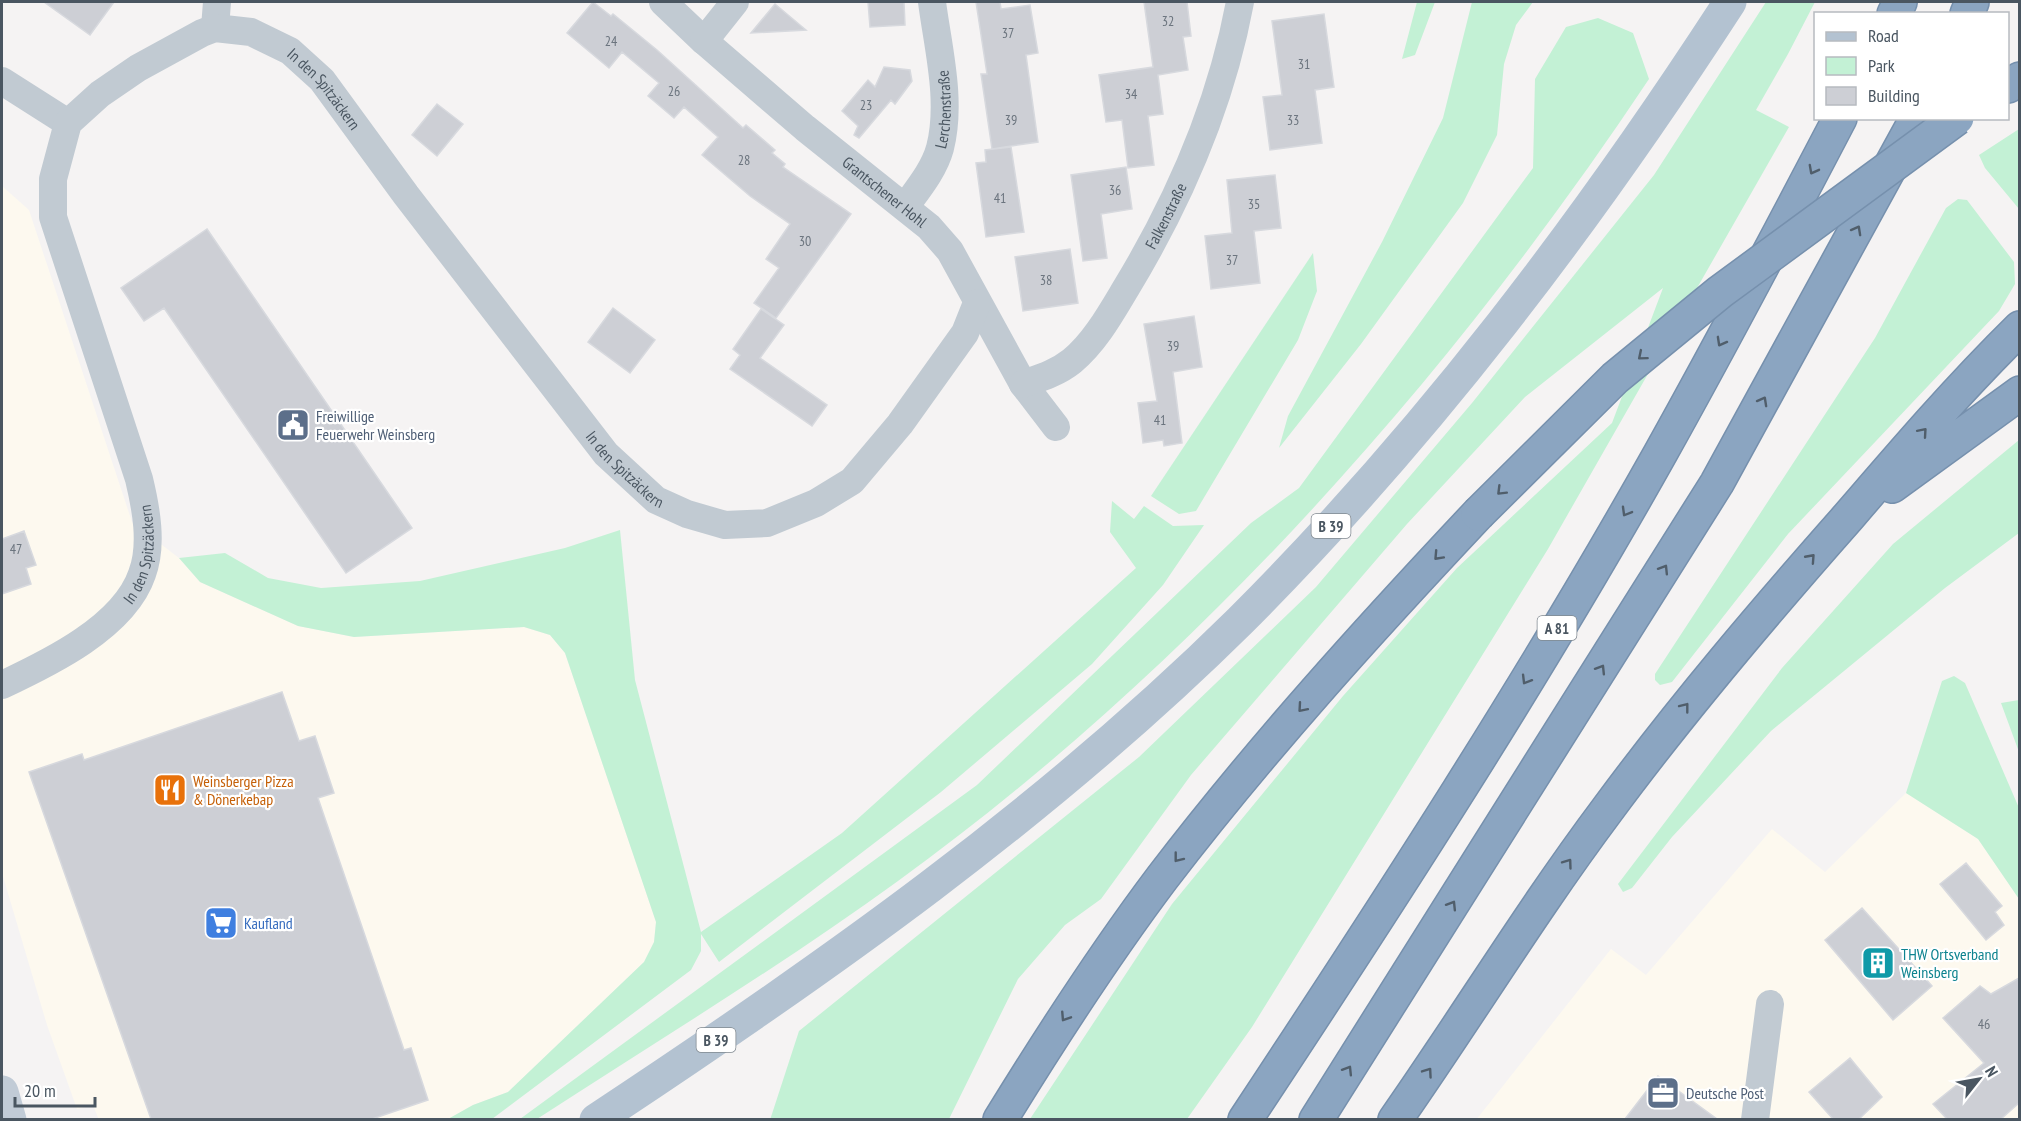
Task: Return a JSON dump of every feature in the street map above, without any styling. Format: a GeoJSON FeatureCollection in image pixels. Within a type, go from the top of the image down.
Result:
{"type":"FeatureCollection","features":[{"type":"Feature","properties":{"kind":"highway","name":"A 81"},"geometry":{"type":"LineString","coordinates":[[1245,1119],[1397,890],[1584,584],[1665,446],[1839,120]]}},
{"type":"Feature","properties":{"kind":"highway"},"geometry":{"type":"LineString","coordinates":[[1316,1119],[1718,483],[1916,120]]}},
{"type":"Feature","properties":{"kind":"highway"},"geometry":{"type":"LineString","coordinates":[[1000,1119],[1086,986],[1162,879],[1257,759],[1412,583],[1615,378],[1720,292],[1954,120]]}},
{"type":"Feature","properties":{"kind":"highway"},"geometry":{"type":"LineString","coordinates":[[1395,1119],[1449,1042],[1534,910],[1694,695],[1842,523],[1986,361],[2019,328]]}},
{"type":"Feature","properties":{"kind":"highway"},"geometry":{"type":"LineString","coordinates":[[1842,523],[2016,396]]}},
{"type":"Feature","properties":{"kind":"main road","name":"B 39"},"geometry":{"type":"LineString","coordinates":[[596,1119],[835,958],[964,862],[1062,782],[1237,623],[1316,543],[1483,351],[1630,153],[1730,2]]}},
{"type":"Feature","properties":{"kind":"street","name":"Grantschener Hohl"},"geometry":{"type":"LineString","coordinates":[[663,2],[704,41],[806,128],[928,227],[950,252],[1023,384],[1056,427]]}},
{"type":"Feature","properties":{"kind":"street"},"geometry":{"type":"LineString","coordinates":[[704,41],[735,2]]}},
{"type":"Feature","properties":{"kind":"street","name":"Lerchenstraße"},"geometry":{"type":"LineString","coordinates":[[905,207],[929,173],[940,150],[945,122],[944,91],[932,2]]}},
{"type":"Feature","properties":{"kind":"street","name":"Falkenstraße"},"geometry":{"type":"LineString","coordinates":[[1023,384],[1053,374],[1072,361],[1090,342],[1157,238],[1195,157],[1219,88],[1240,2]]}},
{"type":"Feature","properties":{"kind":"street","name":"In den Spitzäckern"},"geometry":{"type":"LineString","coordinates":[[2,685],[82,640],[115,616],[132,598],[143,573],[147,515],[139,479],[53,217],[53,179],[68,123],[100,94],[216,15],[290,51],[322,80],[406,195],[606,454],[656,500],[687,514],[726,525],[767,523],[816,503],[852,482],[900,424],[965,333],[977,303]]}},
{"type":"Feature","properties":{"kind":"street"},"geometry":{"type":"LineString","coordinates":[[2,81],[68,123]]}},
{"type":"Feature","properties":{"kind":"street"},"geometry":{"type":"LineString","coordinates":[[1755,1119],[1770,1004]]}},
{"type":"Feature","properties":{"kind":"street"},"geometry":{"type":"LineString","coordinates":[[2,1092],[10,1119]]}},
{"type":"Feature","properties":{"kind":"shaded area"},"geometry":{"type":"Polygon","coordinates":[[[2,186],[29,210],[132,522],[179,558],[200,582],[298,626],[354,637],[524,627],[550,635],[565,653],[656,922],[654,942],[644,962],[508,1092],[473,1105],[448,1120],[99,1120],[93,1105],[77,1109],[47,1025],[2,873],[2,186]]]}},
{"type":"Feature","properties":{"kind":"shaded area"},"geometry":{"type":"Polygon","coordinates":[[[1906,793],[1978,839],[2019,899],[2019,1119],[1476,1120],[1611,949],[1646,975],[1772,829],[1825,872],[1906,793]]]}},
{"type":"Feature","properties":{"kind":"green space"},"geometry":{"type":"Polygon","coordinates":[[[1417,2],[1435,2],[1415,55],[1402,59],[1417,2]]]}},
{"type":"Feature","properties":{"kind":"green space"},"geometry":{"type":"Polygon","coordinates":[[[1472,2],[1533,2],[1516,25],[1504,64],[1497,135],[1463,203],[1361,344],[1279,448],[1288,416],[1382,242],[1443,118],[1472,2]]]}},
{"type":"Feature","properties":{"kind":"green space"},"geometry":{"type":"Polygon","coordinates":[[[1766,2],[1815,2],[1756,110],[1789,127],[1548,549],[1252,1027],[1187,1119],[1030,1119],[1172,904],[1343,696],[1457,568],[1612,423],[1663,288],[1525,397],[1407,524],[1191,775],[1101,899],[1065,925],[1018,979],[949,1119],[770,1120],[799,1031],[1139,757],[1316,587],[1472,403],[1654,175],[1766,2]]]}},
{"type":"Feature","properties":{"kind":"green space"},"geometry":{"type":"Polygon","coordinates":[[[1598,18],[1633,33],[1649,79],[1571,191],[1488,302],[1401,409],[1308,513],[1212,613],[1111,708],[1006,798],[898,881],[764,973],[537,1119],[520,1119],[977,785],[1251,523],[1299,488],[1533,168],[1535,79],[1566,27],[1598,18]]]}},
{"type":"Feature","properties":{"kind":"green space"},"geometry":{"type":"Polygon","coordinates":[[[2019,129],[2019,209],[1985,168],[1979,155],[2019,129]]]}},
{"type":"Feature","properties":{"kind":"green space"},"geometry":{"type":"Polygon","coordinates":[[[1958,199],[1967,200],[2014,262],[2015,284],[1999,311],[1788,534],[1672,682],[1660,685],[1655,680],[1655,674],[1875,338],[1946,208],[1958,199]]]}},
{"type":"Feature","properties":{"kind":"green space"},"geometry":{"type":"Polygon","coordinates":[[[1313,253],[1317,291],[1298,340],[1196,511],[1179,514],[1151,496],[1313,253]]]}},
{"type":"Feature","properties":{"kind":"green space"},"geometry":{"type":"Polygon","coordinates":[[[2019,440],[2019,533],[1945,588],[1771,731],[1672,837],[1632,888],[1623,892],[1618,884],[1782,668],[1893,544],[2019,440]]]}},
{"type":"Feature","properties":{"kind":"green space"},"geometry":{"type":"Polygon","coordinates":[[[1112,501],[1134,519],[1144,506],[1173,526],[1204,525],[1163,585],[1092,664],[941,792],[719,962],[701,934],[701,951],[691,970],[492,1119],[448,1119],[473,1105],[508,1092],[644,962],[654,942],[656,922],[565,653],[550,635],[524,627],[354,637],[298,626],[200,582],[179,558],[225,553],[268,578],[321,588],[420,581],[565,548],[620,530],[635,680],[701,932],[842,833],[1136,568],[1110,532],[1112,501]]]}},
{"type":"Feature","properties":{"kind":"green space"},"geometry":{"type":"Polygon","coordinates":[[[1954,676],[1965,683],[2019,808],[2019,899],[1978,839],[1906,793],[1942,681],[1954,676]]]}},
{"type":"Feature","properties":{"kind":"green space"},"geometry":{"type":"Polygon","coordinates":[[[2020,700],[2019,752],[2001,703],[2020,700]]]}},
{"type":"Feature","properties":{"kind":"building"},"geometry":{"type":"Polygon","coordinates":[[[44,2],[114,2],[90,35],[44,2]]]}},
{"type":"Feature","properties":{"kind":"building"},"geometry":{"type":"Polygon","coordinates":[[[593,2],[611,16],[613,14],[657,50],[743,128],[746,125],[775,150],[772,153],[785,164],[783,167],[851,214],[776,318],[754,303],[779,268],[766,259],[790,224],[750,196],[702,155],[718,137],[684,107],[674,118],[648,96],[659,83],[622,52],[609,68],[567,33],[593,2]]]}},
{"type":"Feature","properties":{"kind":"building"},"geometry":{"type":"Polygon","coordinates":[[[868,2],[904,2],[905,25],[870,27],[868,2]]]}},
{"type":"Feature","properties":{"kind":"building"},"geometry":{"type":"Polygon","coordinates":[[[976,2],[1000,2],[1001,9],[1030,5],[1038,53],[1026,55],[1038,142],[992,149],[981,74],[987,74],[976,2]]]}},
{"type":"Feature","properties":{"kind":"building"},"geometry":{"type":"Polygon","coordinates":[[[1144,2],[1187,2],[1191,36],[1183,37],[1188,70],[1158,75],[1163,114],[1148,116],[1154,165],[1128,168],[1122,120],[1106,122],[1099,75],[1153,67],[1144,2]]]}},
{"type":"Feature","properties":{"kind":"building"},"geometry":{"type":"Polygon","coordinates":[[[775,4],[806,30],[751,33],[775,4]]]}},
{"type":"Feature","properties":{"kind":"building"},"geometry":{"type":"Polygon","coordinates":[[[1324,14],[1334,87],[1315,90],[1322,143],[1270,150],[1263,97],[1282,95],[1272,21],[1324,14]]]}},
{"type":"Feature","properties":{"kind":"building"},"geometry":{"type":"Polygon","coordinates":[[[884,67],[910,70],[912,81],[895,104],[891,100],[859,138],[854,135],[858,126],[842,111],[868,80],[875,87],[884,67]]]}},
{"type":"Feature","properties":{"kind":"building"},"geometry":{"type":"Polygon","coordinates":[[[437,104],[463,124],[437,156],[412,135],[437,104]]]}},
{"type":"Feature","properties":{"kind":"building"},"geometry":{"type":"Polygon","coordinates":[[[1011,147],[1024,232],[986,237],[976,163],[986,162],[985,150],[1011,147]]]}},
{"type":"Feature","properties":{"kind":"building"},"geometry":{"type":"Polygon","coordinates":[[[1126,167],[1132,209],[1101,214],[1107,258],[1083,261],[1071,175],[1126,167]]]}},
{"type":"Feature","properties":{"kind":"building"},"geometry":{"type":"Polygon","coordinates":[[[1275,175],[1281,228],[1254,231],[1260,283],[1211,289],[1205,236],[1232,233],[1227,180],[1275,175]]]}},
{"type":"Feature","properties":{"kind":"building","name":"Freiwillige Feuerwehr Weinsberg"},"geometry":{"type":"Polygon","coordinates":[[[207,229],[412,528],[346,573],[164,308],[144,321],[121,288],[207,229]]]}},
{"type":"Feature","properties":{"kind":"building"},"geometry":{"type":"Polygon","coordinates":[[[1070,249],[1078,303],[1023,311],[1015,257],[1070,249]]]}},
{"type":"Feature","properties":{"kind":"building"},"geometry":{"type":"Polygon","coordinates":[[[613,308],[655,340],[630,373],[588,342],[613,308]]]}},
{"type":"Feature","properties":{"kind":"building"},"geometry":{"type":"Polygon","coordinates":[[[761,309],[784,325],[760,358],[827,405],[812,426],[730,369],[740,355],[733,349],[761,309]]]}},
{"type":"Feature","properties":{"kind":"building"},"geometry":{"type":"Polygon","coordinates":[[[1194,316],[1202,367],[1173,372],[1182,443],[1164,446],[1163,440],[1143,443],[1138,403],[1157,401],[1144,324],[1194,316]]]}},
{"type":"Feature","properties":{"kind":"building"},"geometry":{"type":"Polygon","coordinates":[[[24,531],[36,565],[26,568],[31,584],[2,594],[2,539],[24,531]]]}},
{"type":"Feature","properties":{"kind":"building","name":"Kaufland"},"geometry":{"type":"Polygon","coordinates":[[[282,692],[299,741],[315,736],[334,793],[318,798],[404,1050],[411,1048],[428,1100],[372,1119],[151,1119],[29,772],[82,754],[84,760],[282,692]]]}},
{"type":"Feature","properties":{"kind":"building"},"geometry":{"type":"Polygon","coordinates":[[[1966,863],[2002,906],[1995,912],[2004,925],[1986,940],[1940,884],[1966,863]]]}},
{"type":"Feature","properties":{"kind":"building","name":"THW Ortsverband Weinsberg"},"geometry":{"type":"Polygon","coordinates":[[[1862,908],[1932,986],[1893,1020],[1825,940],[1862,908]]]}},
{"type":"Feature","properties":{"kind":"building"},"geometry":{"type":"Polygon","coordinates":[[[2019,978],[2019,1103],[2001,1119],[1947,1119],[1933,1104],[1984,1063],[1943,1018],[1980,986],[1991,994],[2019,978]]]}},
{"type":"Feature","properties":{"kind":"building"},"geometry":{"type":"Polygon","coordinates":[[[1850,1058],[1882,1097],[1859,1119],[1833,1119],[1809,1092],[1850,1058]]]}},
{"type":"Feature","properties":{"kind":"building","name":"Deutsche Post"},"geometry":{"type":"Polygon","coordinates":[[[1658,1076],[1717,1119],[1625,1119],[1658,1076]]]}},
{"type":"Feature","properties":{"kind":"place","name":"Freiwillige Feuerwehr Weinsberg"},"geometry":{"type":"Point","coordinates":[293,425]}},
{"type":"Feature","properties":{"kind":"place","name":"Weinsberger Pizza & Dönerkebap"},"geometry":{"type":"Point","coordinates":[170,790]}},
{"type":"Feature","properties":{"kind":"place","name":"Kaufland"},"geometry":{"type":"Point","coordinates":[221,923]}},
{"type":"Feature","properties":{"kind":"place","name":"THW Ortsverband Weinsberg"},"geometry":{"type":"Point","coordinates":[1878,963]}},
{"type":"Feature","properties":{"kind":"place","name":"Deutsche Post"},"geometry":{"type":"Point","coordinates":[1663,1093]}}]}
